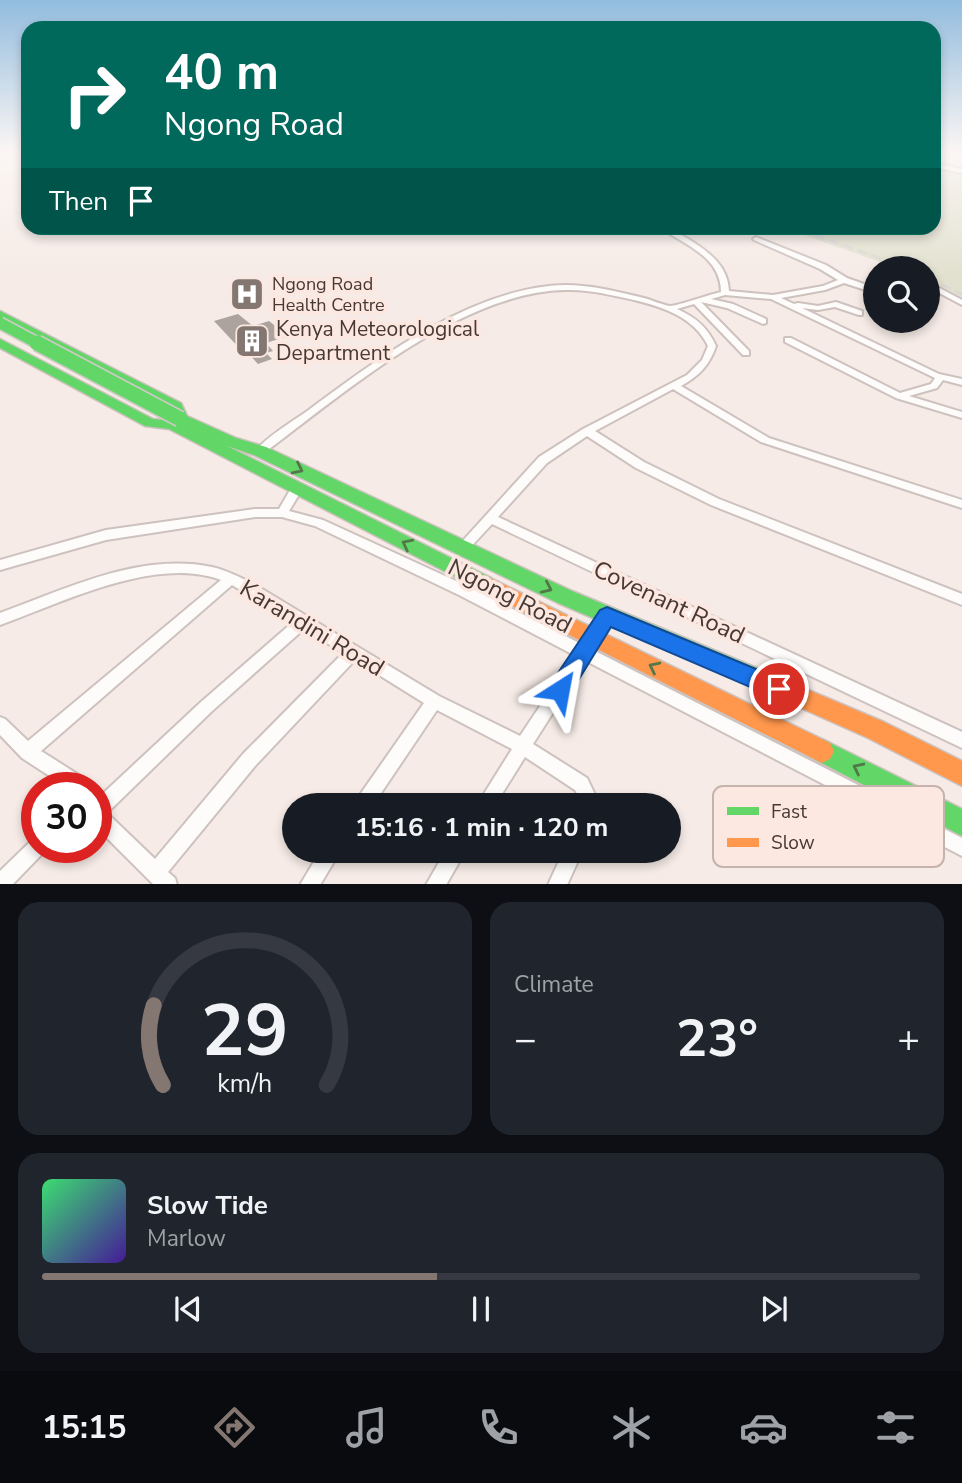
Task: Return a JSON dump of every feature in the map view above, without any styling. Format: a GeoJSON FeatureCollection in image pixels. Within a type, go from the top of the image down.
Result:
{"type":"FeatureCollection","features":[{"type":"Feature","properties":{"kind":"main road","name":"Ngong Road"},"geometry":{"type":"LineString","coordinates":[[4,325],[110,372],[176,407],[176,422]]}},
{"type":"Feature","properties":{"kind":"main road","name":"Ngong Road"},"geometry":{"type":"LineString","coordinates":[[4,325],[176,422],[223,453],[889,786]]}},
{"type":"Feature","properties":{"kind":"main road","name":"Ngong Road"},"geometry":{"type":"LineString","coordinates":[[0,343],[150,423],[176,422],[260,451],[462,550],[607,616],[902,741],[962,774]]}},
{"type":"Feature","properties":{"kind":"main road"},"geometry":{"type":"LineString","coordinates":[[83,386],[110,372]]}},
{"type":"Feature","properties":{"kind":"main road","name":"Ngong Road"},"geometry":{"type":"LineString","coordinates":[[944,814],[962,823]]}},
{"type":"Feature","properties":{"kind":"street"},"geometry":{"type":"LineString","coordinates":[[675,235],[718,265],[726,279],[725,293]]}},
{"type":"Feature","properties":{"kind":"street"},"geometry":{"type":"LineString","coordinates":[[756,239],[863,286]]}},
{"type":"Feature","properties":{"kind":"street"},"geometry":{"type":"LineString","coordinates":[[778,300],[825,288],[844,280]]}},
{"type":"Feature","properties":{"kind":"street"},"geometry":{"type":"LineString","coordinates":[[260,451],[419,338],[489,304],[544,289],[574,287],[671,308],[703,331],[712,346],[699,370],[676,387],[587,431],[544,460],[462,550]]}},
{"type":"Feature","properties":{"kind":"street"},"geometry":{"type":"LineString","coordinates":[[940,291],[962,303]]}},
{"type":"Feature","properties":{"kind":"street"},"geometry":{"type":"LineString","coordinates":[[671,308],[725,293],[813,308],[836,304],[859,313]]}},
{"type":"Feature","properties":{"kind":"street"},"geometry":{"type":"LineString","coordinates":[[778,300],[940,378],[962,382]]}},
{"type":"Feature","properties":{"kind":"street"},"geometry":{"type":"LineString","coordinates":[[700,301],[730,306],[763,321]]}},
{"type":"Feature","properties":{"kind":"street"},"geometry":{"type":"LineString","coordinates":[[700,301],[746,353]]}},
{"type":"Feature","properties":{"kind":"street"},"geometry":{"type":"LineString","coordinates":[[788,340],[899,396],[962,415]]}},
{"type":"Feature","properties":{"kind":"street"},"geometry":{"type":"LineString","coordinates":[[899,396],[934,386],[940,378]]}},
{"type":"Feature","properties":{"kind":"street"},"geometry":{"type":"LineString","coordinates":[[676,387],[759,438],[962,504]]}},
{"type":"Feature","properties":{"kind":"street"},"geometry":{"type":"LineString","coordinates":[[587,431],[640,465],[715,502],[962,600]]}},
{"type":"Feature","properties":{"kind":"street"},"geometry":{"type":"LineString","coordinates":[[282,513],[297,488]]}},
{"type":"Feature","properties":{"kind":"street"},"geometry":{"type":"LineString","coordinates":[[315,522],[330,505]]}},
{"type":"Feature","properties":{"kind":"street"},"geometry":{"type":"LineString","coordinates":[[0,565],[106,535],[255,513],[282,513],[315,522],[464,591],[844,786]]}},
{"type":"Feature","properties":{"kind":"street","name":"Covenant Road"},"geometry":{"type":"LineString","coordinates":[[490,518],[962,740]]}},
{"type":"Feature","properties":{"kind":"street","name":"Karandini Road"},"geometry":{"type":"LineString","coordinates":[[0,619],[104,582],[152,571],[196,569],[232,579],[434,701],[522,746],[581,784],[586,793]]}},
{"type":"Feature","properties":{"kind":"street"},"geometry":{"type":"LineString","coordinates":[[28,752],[232,579]]}},
{"type":"Feature","properties":{"kind":"street"},"geometry":{"type":"LineString","coordinates":[[493,793],[607,616]]}},
{"type":"Feature","properties":{"kind":"street"},"geometry":{"type":"LineString","coordinates":[[112,798],[206,707],[302,622]]}},
{"type":"Feature","properties":{"kind":"street"},"geometry":{"type":"LineString","coordinates":[[112,830],[162,879],[249,760],[353,652]]}},
{"type":"Feature","properties":{"kind":"street"},"geometry":{"type":"LineString","coordinates":[[371,793],[434,701]]}},
{"type":"Feature","properties":{"kind":"street"},"geometry":{"type":"LineString","coordinates":[[0,724],[28,752],[59,772]]}},
{"type":"Feature","properties":{"kind":"street"},"geometry":{"type":"LineString","coordinates":[[944,838],[962,847]]}},
{"type":"Feature","properties":{"kind":"street"},"geometry":{"type":"LineString","coordinates":[[0,884],[21,863]]}},
{"type":"Feature","properties":{"kind":"street"},"geometry":{"type":"LineString","coordinates":[[309,884],[323,863]]}},
{"type":"Feature","properties":{"kind":"street"},"geometry":{"type":"LineString","coordinates":[[435,884],[449,863]]}},
{"type":"Feature","properties":{"kind":"street"},"geometry":{"type":"LineString","coordinates":[[557,884],[568,863]]}},
{"type":"Feature","properties":{"kind":"green space"},"geometry":{"type":"Polygon","coordinates":[[[941,193],[962,193],[962,300],[940,288],[940,256],[863,256],[804,235],[941,235],[941,193]]]}},
{"type":"Feature","properties":{"kind":"building","name":"Kenya Meteorological Department"},"geometry":{"type":"Polygon","coordinates":[[[238,314],[253,326],[269,321],[288,336],[266,343],[273,351],[266,353],[272,359],[258,364],[214,321],[238,314]]]}},
{"type":"Feature","properties":{"kind":"railway"},"geometry":{"type":"LineString","coordinates":[[813,235],[819,237]]}},
{"type":"Feature","properties":{"kind":"railway"},"geometry":{"type":"LineString","coordinates":[[815,235],[874,256]]}},
{"type":"Feature","properties":{"kind":"railway"},"geometry":{"type":"LineString","coordinates":[[940,284],[962,294]]}},
{"type":"Feature","properties":{"kind":"traffic: fast"},"geometry":{"type":"LineString","coordinates":[[0,315],[176,406],[180,419],[230,442],[260,451],[565,597],[773,685]]}},
{"type":"Feature","properties":{"kind":"traffic: fast"},"geometry":{"type":"LineString","coordinates":[[0,323],[180,419]]}},
{"type":"Feature","properties":{"kind":"traffic: fast"},"geometry":{"type":"LineString","coordinates":[[0,343],[150,423],[172,425],[484,583]]}},
{"type":"Feature","properties":{"kind":"traffic: fast"},"geometry":{"type":"LineString","coordinates":[[822,751],[890,786]]}},
{"type":"Feature","properties":{"kind":"traffic: fast"},"geometry":{"type":"LineString","coordinates":[[944,814],[962,823]]}},
{"type":"Feature","properties":{"kind":"traffic: slow"},"geometry":{"type":"LineString","coordinates":[[484,583],[822,751]]}},
{"type":"Feature","properties":{"kind":"traffic: slow"},"geometry":{"type":"LineString","coordinates":[[773,685],[876,730],[962,774]]}},
{"type":"Feature","properties":{"kind":"place","name":"Ngong Road Health Centre"},"geometry":{"type":"Point","coordinates":[247,294]}},
{"type":"Feature","properties":{"kind":"place","name":"Kenya Meteorological Department"},"geometry":{"type":"Point","coordinates":[252,341]}},
{"type":"Feature","properties":{"kind":"route"},"geometry":{"type":"LineString","coordinates":[[560,690],[607,616],[779,689]]}}]}
